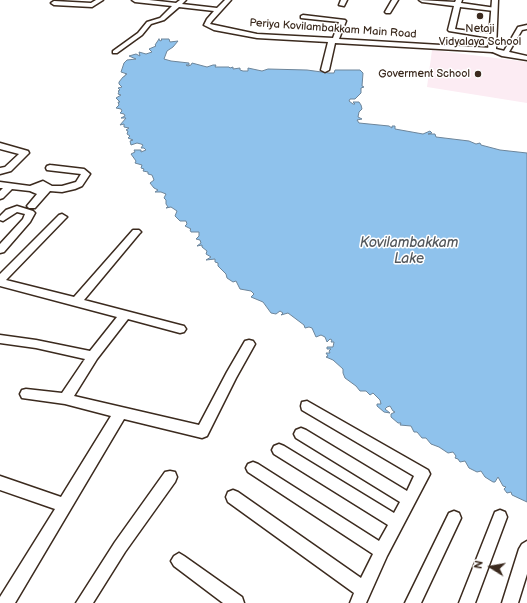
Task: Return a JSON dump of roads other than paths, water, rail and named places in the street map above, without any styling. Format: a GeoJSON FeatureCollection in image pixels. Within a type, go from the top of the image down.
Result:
{"type":"FeatureCollection","features":[{"type":"Feature","properties":{"kind":"street"},"geometry":{"type":"LineString","coordinates":[[54,3],[92,5],[100,0]]}},
{"type":"Feature","properties":{"kind":"street"},"geometry":{"type":"LineString","coordinates":[[135,0],[217,10]]}},
{"type":"Feature","properties":{"kind":"street"},"geometry":{"type":"LineString","coordinates":[[115,52],[140,34],[149,23],[162,19],[183,0]]}},
{"type":"Feature","properties":{"kind":"street","name":"Periya Kovilambakkam Main Road"},"geometry":{"type":"LineString","coordinates":[[228,0],[217,10],[207,25],[214,28],[257,36],[492,50]]}},
{"type":"Feature","properties":{"kind":"street"},"geometry":{"type":"LineString","coordinates":[[388,12],[395,0]]}},
{"type":"Feature","properties":{"kind":"street"},"geometry":{"type":"LineString","coordinates":[[492,50],[495,0]]}},
{"type":"Feature","properties":{"kind":"street"},"geometry":{"type":"LineString","coordinates":[[424,2],[459,2],[494,9]]}},
{"type":"Feature","properties":{"kind":"street"},"geometry":{"type":"LineString","coordinates":[[459,2],[451,30],[492,36]]}},
{"type":"Feature","properties":{"kind":"street"},"geometry":{"type":"LineString","coordinates":[[303,17],[343,21],[333,40],[325,70]]}},
{"type":"Feature","properties":{"kind":"street"},"geometry":{"type":"LineString","coordinates":[[507,51],[520,28],[527,27]]}},
{"type":"Feature","properties":{"kind":"street"},"geometry":{"type":"LineString","coordinates":[[492,50],[527,55]]}},
{"type":"Feature","properties":{"kind":"street"},"geometry":{"type":"LineString","coordinates":[[492,50],[527,58]]}},
{"type":"Feature","properties":{"kind":"street"},"geometry":{"type":"LineString","coordinates":[[0,146],[25,153],[8,169],[0,171]]}},
{"type":"Feature","properties":{"kind":"street"},"geometry":{"type":"LineString","coordinates":[[45,189],[62,189],[72,187],[79,184],[86,174],[84,172],[50,168]]}},
{"type":"Feature","properties":{"kind":"street"},"geometry":{"type":"LineString","coordinates":[[3,189],[34,188],[37,185],[46,185],[45,189],[32,206]]}},
{"type":"Feature","properties":{"kind":"street"},"geometry":{"type":"LineString","coordinates":[[0,250],[27,220],[30,213],[17,209],[13,210],[1,219]]}},
{"type":"Feature","properties":{"kind":"street"},"geometry":{"type":"LineString","coordinates":[[62,217],[0,281],[180,329]]}},
{"type":"Feature","properties":{"kind":"street"},"geometry":{"type":"LineString","coordinates":[[76,302],[136,232]]}},
{"type":"Feature","properties":{"kind":"street"},"geometry":{"type":"LineString","coordinates":[[65,399],[92,356],[125,315]]}},
{"type":"Feature","properties":{"kind":"street"},"geometry":{"type":"LineString","coordinates":[[0,339],[36,344],[92,356]]}},
{"type":"Feature","properties":{"kind":"street"},"geometry":{"type":"LineString","coordinates":[[26,394],[65,399],[202,432],[231,375],[249,344]]}},
{"type":"Feature","properties":{"kind":"street"},"geometry":{"type":"LineString","coordinates":[[233,497],[361,597],[382,551],[422,474],[307,406]]}},
{"type":"Feature","properties":{"kind":"street"},"geometry":{"type":"LineString","coordinates":[[6,603],[120,413]]}},
{"type":"Feature","properties":{"kind":"street"},"geometry":{"type":"LineString","coordinates":[[301,434],[409,500]]}},
{"type":"Feature","properties":{"kind":"street"},"geometry":{"type":"LineString","coordinates":[[279,450],[397,523]]}},
{"type":"Feature","properties":{"kind":"street"},"geometry":{"type":"LineString","coordinates":[[253,468],[382,551]]}},
{"type":"Feature","properties":{"kind":"street"},"geometry":{"type":"LineString","coordinates":[[84,603],[120,547],[170,477]]}},
{"type":"Feature","properties":{"kind":"street"},"geometry":{"type":"LineString","coordinates":[[0,483],[64,505]]}},
{"type":"Feature","properties":{"kind":"street"},"geometry":{"type":"LineString","coordinates":[[413,603],[454,518]]}},
{"type":"Feature","properties":{"kind":"street"},"geometry":{"type":"LineString","coordinates":[[467,603],[500,518]]}},
{"type":"Feature","properties":{"kind":"street"},"geometry":{"type":"LineString","coordinates":[[510,603],[527,549]]}},
{"type":"Feature","properties":{"kind":"street"},"geometry":{"type":"LineString","coordinates":[[179,561],[236,603]]}},
{"type":"Feature","properties":{"kind":"water","name":"Kovilambakkam Lake"},"geometry":{"type":"Polygon","coordinates":[[[159,39],[160,41],[162,40],[161,39],[169,39],[170,42],[178,41],[167,51],[164,59],[189,63],[189,65],[186,65],[188,66],[192,63],[207,67],[216,65],[215,67],[233,67],[233,69],[240,68],[240,70],[243,71],[248,71],[248,68],[262,71],[268,69],[307,70],[329,73],[334,73],[335,70],[360,70],[363,73],[362,86],[364,87],[361,88],[361,93],[355,99],[350,99],[349,101],[353,104],[355,104],[353,102],[359,102],[361,105],[362,109],[359,112],[358,117],[362,119],[357,120],[359,123],[389,126],[392,128],[392,126],[395,126],[395,129],[423,134],[430,131],[432,133],[428,134],[435,134],[436,137],[469,141],[500,150],[527,153],[527,502],[512,495],[511,492],[507,493],[504,489],[506,487],[503,486],[498,477],[495,482],[493,482],[485,477],[481,471],[477,472],[469,468],[465,461],[460,462],[455,458],[456,456],[453,452],[448,453],[431,444],[426,438],[422,438],[417,432],[414,432],[411,426],[400,425],[401,423],[398,423],[391,417],[391,414],[395,412],[390,406],[385,409],[390,413],[384,412],[377,406],[377,404],[381,404],[380,400],[373,393],[370,395],[366,391],[360,391],[345,378],[343,369],[333,360],[326,357],[328,356],[326,353],[330,353],[329,351],[331,349],[327,349],[327,347],[333,347],[334,342],[331,342],[332,340],[330,339],[327,342],[325,337],[321,335],[316,337],[312,328],[305,328],[304,325],[288,313],[281,315],[283,313],[280,311],[276,314],[271,313],[263,302],[251,297],[254,294],[251,291],[240,289],[236,281],[233,282],[227,278],[226,274],[218,266],[218,263],[215,262],[215,259],[206,260],[211,257],[206,254],[207,251],[202,247],[202,245],[197,246],[201,243],[200,240],[196,239],[199,236],[199,232],[191,232],[191,229],[185,226],[187,224],[186,221],[180,221],[175,216],[177,211],[171,207],[166,208],[168,207],[164,198],[166,194],[155,192],[158,190],[150,183],[154,180],[152,175],[143,171],[144,169],[141,168],[142,165],[135,163],[136,161],[131,154],[135,152],[134,150],[141,150],[141,152],[146,150],[141,148],[143,145],[141,144],[137,143],[131,145],[130,141],[133,140],[128,138],[130,136],[127,134],[128,131],[126,130],[129,128],[124,127],[124,124],[120,125],[126,118],[121,118],[125,116],[124,114],[120,113],[122,111],[121,109],[116,108],[119,105],[118,102],[120,102],[116,98],[121,95],[118,94],[118,91],[120,90],[118,88],[122,87],[119,82],[127,74],[121,72],[124,63],[127,60],[136,59],[129,56],[136,54],[140,56],[139,52],[146,54],[152,52],[149,49],[156,46],[155,45],[159,39]]]}},
{"type":"Feature","properties":{"kind":"place","name":"Netaji Vidyalaya School"},"geometry":{"type":"Point","coordinates":[480,16]}},
{"type":"Feature","properties":{"kind":"place","name":"Goverment School"},"geometry":{"type":"Point","coordinates":[478,74]}}]}
